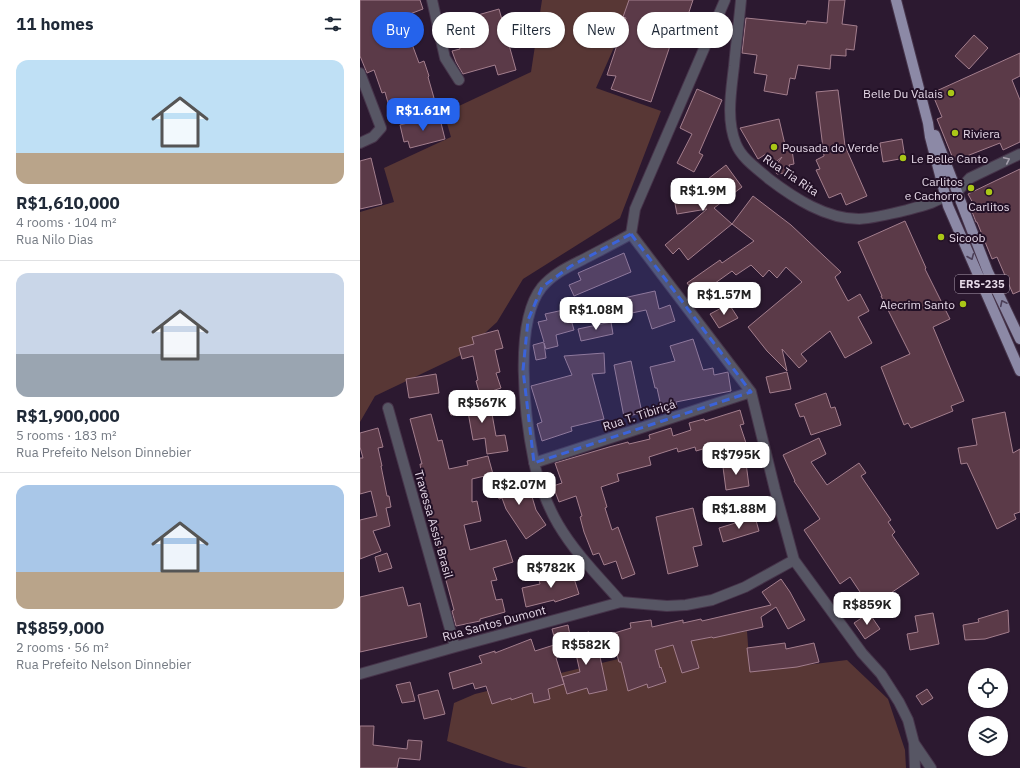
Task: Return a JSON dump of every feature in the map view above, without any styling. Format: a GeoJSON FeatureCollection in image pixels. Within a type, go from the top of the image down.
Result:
{"type":"FeatureCollection","features":[{"type":"Feature","properties":{"kind":"main road","name":"ERS-235"},"geometry":{"type":"LineString","coordinates":[[896,0],[948,206],[1020,372]]}},
{"type":"Feature","properties":{"kind":"main road","name":"ERS-235"},"geometry":{"type":"LineString","coordinates":[[928,123],[935,133],[988,272],[1020,338]]}},
{"type":"Feature","properties":{"kind":"main road"},"geometry":{"type":"LineString","coordinates":[[932,146],[936,151],[945,174],[951,178]]}},
{"type":"Feature","properties":{"kind":"main road"},"geometry":{"type":"LineString","coordinates":[[946,195],[954,195],[964,212]]}},
{"type":"Feature","properties":{"kind":"street"},"geometry":{"type":"LineString","coordinates":[[432,0],[445,58],[459,80]]}},
{"type":"Feature","properties":{"kind":"street"},"geometry":{"type":"LineString","coordinates":[[724,0],[635,209],[631,234],[751,392],[794,560],[862,653],[881,674],[898,702],[908,720],[914,743],[915,768]]}},
{"type":"Feature","properties":{"kind":"street","name":"Rua Tia Rita"},"geometry":{"type":"LineString","coordinates":[[741,0],[730,109],[732,127],[737,145],[748,161],[774,183],[818,209],[834,216],[860,219],[885,216],[935,202],[946,195]]}},
{"type":"Feature","properties":{"kind":"street"},"geometry":{"type":"LineString","coordinates":[[360,73],[381,128],[373,137],[360,142]]}},
{"type":"Feature","properties":{"kind":"street"},"geometry":{"type":"LineString","coordinates":[[957,192],[970,178],[1020,154]]}},
{"type":"Feature","properties":{"kind":"street"},"geometry":{"type":"LineString","coordinates":[[951,178],[970,178]]}},
{"type":"Feature","properties":{"kind":"street"},"geometry":{"type":"LineString","coordinates":[[935,202],[943,203],[948,206]]}},
{"type":"Feature","properties":{"kind":"street"},"geometry":{"type":"LineString","coordinates":[[621,602],[580,555],[558,524],[545,496],[534,463],[523,370],[525,339],[532,307],[542,287],[555,275],[631,234]]}},
{"type":"Feature","properties":{"kind":"street","name":"Rua T. Tibiriçá"},"geometry":{"type":"LineString","coordinates":[[534,463],[751,392]]}},
{"type":"Feature","properties":{"kind":"street","name":"Travessa Assis Brasil"},"geometry":{"type":"LineString","coordinates":[[388,408],[455,647]]}},
{"type":"Feature","properties":{"kind":"street","name":"Rua Santos Dumont"},"geometry":{"type":"LineString","coordinates":[[360,674],[621,602],[666,606],[686,605],[712,600],[745,587],[794,560]]}},
{"type":"Feature","properties":{"kind":"street"},"geometry":{"type":"LineString","coordinates":[[914,743],[931,768]]}},
{"type":"Feature","properties":{"kind":"highlighted area"},"geometry":{"type":"Polygon","coordinates":[[[631,234],[751,392],[534,463],[523,370],[528,320],[542,287],[571,266],[631,234]]]}},
{"type":"Feature","properties":{"kind":"shaded area"},"geometry":{"type":"Polygon","coordinates":[[[542,0],[635,0],[629,14],[629,12],[573,12],[573,48],[614,48],[596,88],[661,111],[620,218],[523,279],[497,322],[461,355],[375,396],[360,422],[360,212],[394,202],[384,168],[451,137],[444,113],[531,72],[535,48],[565,48],[565,12],[540,12],[542,0]]]}},
{"type":"Feature","properties":{"kind":"shaded area"},"geometry":{"type":"Polygon","coordinates":[[[747,631],[750,672],[847,660],[888,699],[905,750],[906,768],[528,768],[507,763],[447,741],[454,703],[475,694],[691,641],[747,631]]]}},
{"type":"Feature","properties":{"kind":"building"},"geometry":{"type":"Polygon","coordinates":[[[360,0],[420,0],[423,9],[415,12],[372,12],[372,48],[413,48],[419,63],[424,61],[434,98],[390,110],[385,92],[382,93],[374,70],[367,73],[360,56],[360,0]]]}},
{"type":"Feature","properties":{"kind":"building"},"geometry":{"type":"Polygon","coordinates":[[[629,0],[693,0],[689,12],[637,12],[637,48],[669,48],[651,102],[611,89],[616,76],[607,75],[616,48],[629,48],[629,12],[625,12],[629,0]]]}},
{"type":"Feature","properties":{"kind":"building"},"geometry":{"type":"Polygon","coordinates":[[[829,0],[845,0],[842,24],[857,26],[854,50],[846,49],[846,56],[831,55],[830,69],[798,65],[795,79],[790,78],[787,95],[764,91],[767,75],[754,73],[757,55],[742,53],[746,18],[806,24],[807,21],[827,23],[829,0]]]}},
{"type":"Feature","properties":{"kind":"building"},"geometry":{"type":"Polygon","coordinates":[[[499,9],[500,12],[497,12],[497,48],[510,48],[516,70],[498,75],[495,65],[463,74],[452,51],[460,48],[489,48],[488,12],[499,9]]]}},
{"type":"Feature","properties":{"kind":"building"},"geometry":{"type":"Polygon","coordinates":[[[974,35],[988,48],[969,69],[955,56],[974,35]]]}},
{"type":"Feature","properties":{"kind":"building"},"geometry":{"type":"Polygon","coordinates":[[[1020,53],[1020,76],[1012,80],[1020,100],[1020,142],[1003,150],[1000,143],[954,161],[937,119],[942,117],[932,93],[1020,53]]]}},
{"type":"Feature","properties":{"kind":"building"},"geometry":{"type":"Polygon","coordinates":[[[697,89],[722,100],[699,153],[703,155],[694,172],[677,163],[692,134],[680,128],[697,89]]]}},
{"type":"Feature","properties":{"kind":"building"},"geometry":{"type":"Polygon","coordinates":[[[838,90],[845,146],[867,196],[846,205],[841,193],[829,198],[816,170],[820,169],[816,160],[824,156],[816,92],[838,90]]]}},
{"type":"Feature","properties":{"kind":"building"},"geometry":{"type":"Polygon","coordinates":[[[439,115],[445,139],[410,148],[408,141],[404,142],[400,125],[439,115]]]}},
{"type":"Feature","properties":{"kind":"building"},"geometry":{"type":"Polygon","coordinates":[[[779,119],[786,149],[792,150],[794,164],[789,165],[791,172],[777,174],[774,168],[782,157],[772,165],[766,154],[758,159],[740,128],[779,119]]]}},
{"type":"Feature","properties":{"kind":"building"},"geometry":{"type":"Polygon","coordinates":[[[902,139],[905,158],[883,162],[880,143],[902,139]]]}},
{"type":"Feature","properties":{"kind":"building"},"geometry":{"type":"Polygon","coordinates":[[[371,158],[382,204],[360,209],[360,161],[371,158]]]}},
{"type":"Feature","properties":{"kind":"building"},"geometry":{"type":"Polygon","coordinates":[[[726,165],[742,187],[714,208],[732,224],[688,260],[679,248],[673,254],[665,245],[707,209],[677,214],[672,188],[687,186],[679,201],[703,183],[713,181],[708,179],[726,165]]]}},
{"type":"Feature","properties":{"kind":"building"},"geometry":{"type":"Polygon","coordinates":[[[1020,169],[1020,291],[1013,294],[997,257],[992,259],[971,209],[975,207],[968,194],[1020,169]]]}},
{"type":"Feature","properties":{"kind":"building"},"geometry":{"type":"Polygon","coordinates":[[[753,196],[791,225],[841,272],[835,277],[848,301],[860,294],[869,311],[858,317],[872,343],[845,358],[830,331],[801,354],[807,361],[799,368],[782,349],[787,371],[767,351],[748,327],[802,282],[786,267],[777,278],[769,270],[763,277],[751,265],[736,275],[732,271],[697,296],[687,283],[720,260],[722,263],[754,241],[732,224],[753,196]]]}},
{"type":"Feature","properties":{"kind":"building"},"geometry":{"type":"Polygon","coordinates":[[[905,221],[926,268],[925,269],[950,319],[933,327],[964,401],[951,406],[953,411],[911,428],[908,423],[904,425],[881,367],[910,354],[881,296],[858,242],[905,221]]]}},
{"type":"Feature","properties":{"kind":"building"},"geometry":{"type":"Polygon","coordinates":[[[624,253],[631,272],[574,296],[569,285],[581,280],[578,273],[624,253]]]}},
{"type":"Feature","properties":{"kind":"building"},"geometry":{"type":"Polygon","coordinates":[[[655,291],[659,309],[670,305],[675,321],[652,329],[646,310],[613,317],[610,301],[655,291]]]}},
{"type":"Feature","properties":{"kind":"building"},"geometry":{"type":"Polygon","coordinates":[[[729,304],[738,318],[719,328],[710,314],[729,304]]]}},
{"type":"Feature","properties":{"kind":"building"},"geometry":{"type":"Polygon","coordinates":[[[568,309],[574,330],[556,335],[558,346],[546,349],[544,343],[546,358],[536,360],[533,345],[544,342],[538,322],[547,320],[545,314],[568,309]]]}},
{"type":"Feature","properties":{"kind":"building"},"geometry":{"type":"Polygon","coordinates":[[[611,322],[613,334],[581,341],[578,329],[611,322]]]}},
{"type":"Feature","properties":{"kind":"building"},"geometry":{"type":"Polygon","coordinates":[[[498,330],[503,348],[495,350],[500,372],[496,373],[501,388],[480,395],[476,381],[478,380],[473,356],[462,359],[459,348],[474,344],[472,337],[498,330]]]}},
{"type":"Feature","properties":{"kind":"building"},"geometry":{"type":"Polygon","coordinates":[[[693,339],[703,370],[713,368],[714,375],[728,372],[731,391],[676,402],[677,407],[662,411],[657,388],[655,388],[650,367],[675,361],[670,346],[693,339]]]}},
{"type":"Feature","properties":{"kind":"building"},"geometry":{"type":"Polygon","coordinates":[[[604,353],[605,373],[592,374],[604,419],[571,427],[572,431],[542,441],[537,424],[542,422],[531,386],[572,375],[564,356],[604,353]]]}},
{"type":"Feature","properties":{"kind":"building"},"geometry":{"type":"Polygon","coordinates":[[[631,361],[642,413],[624,417],[614,365],[631,361]]]}},
{"type":"Feature","properties":{"kind":"building"},"geometry":{"type":"Polygon","coordinates":[[[787,372],[791,389],[770,393],[766,377],[787,372]]]}},
{"type":"Feature","properties":{"kind":"building"},"geometry":{"type":"Polygon","coordinates":[[[436,374],[439,393],[409,398],[406,379],[436,374]]]}},
{"type":"Feature","properties":{"kind":"building"},"geometry":{"type":"Polygon","coordinates":[[[826,393],[831,408],[835,407],[841,425],[811,435],[804,416],[800,417],[795,404],[826,393]]]}},
{"type":"Feature","properties":{"kind":"building"},"geometry":{"type":"Polygon","coordinates":[[[490,398],[494,414],[492,414],[496,436],[505,435],[508,451],[487,454],[485,438],[473,440],[468,412],[451,415],[449,406],[490,398]]]}},
{"type":"Feature","properties":{"kind":"building"},"geometry":{"type":"Polygon","coordinates":[[[740,410],[744,424],[740,425],[747,446],[723,453],[720,444],[696,451],[695,447],[678,452],[677,448],[649,457],[651,465],[617,474],[619,481],[601,487],[607,507],[605,508],[612,530],[618,527],[635,574],[622,579],[616,561],[604,565],[599,553],[593,555],[584,532],[580,517],[582,516],[576,496],[559,502],[553,486],[562,483],[555,463],[628,442],[629,444],[650,439],[649,435],[671,428],[673,436],[691,430],[689,423],[704,419],[705,421],[740,410]]]}},
{"type":"Feature","properties":{"kind":"building"},"geometry":{"type":"Polygon","coordinates":[[[1005,412],[1013,453],[1020,449],[1020,512],[1014,514],[1016,519],[997,529],[967,463],[961,464],[958,448],[977,445],[972,419],[1005,412]]]}},
{"type":"Feature","properties":{"kind":"building"},"geometry":{"type":"Polygon","coordinates":[[[431,414],[438,441],[442,440],[449,469],[468,465],[467,461],[488,456],[493,474],[472,479],[472,502],[477,501],[481,521],[464,525],[470,550],[506,540],[513,562],[493,568],[497,580],[491,581],[496,600],[502,599],[505,612],[480,619],[480,621],[456,626],[452,611],[454,610],[440,558],[435,532],[422,497],[425,496],[420,464],[422,464],[410,419],[431,414]]]}},
{"type":"Feature","properties":{"kind":"building"},"geometry":{"type":"Polygon","coordinates":[[[378,428],[383,447],[378,448],[387,496],[389,496],[391,507],[386,508],[390,526],[373,531],[381,551],[360,559],[360,520],[377,516],[371,491],[360,494],[360,458],[363,458],[360,447],[360,433],[378,428]]]}},
{"type":"Feature","properties":{"kind":"building"},"geometry":{"type":"Polygon","coordinates":[[[819,438],[826,454],[811,462],[827,485],[859,463],[866,473],[861,476],[891,520],[888,522],[895,532],[892,535],[919,574],[870,607],[850,577],[840,584],[804,530],[820,519],[794,481],[783,455],[819,438]]]}},
{"type":"Feature","properties":{"kind":"building"},"geometry":{"type":"Polygon","coordinates":[[[746,463],[749,486],[726,490],[723,467],[746,463]]]}},
{"type":"Feature","properties":{"kind":"building"},"geometry":{"type":"Polygon","coordinates":[[[513,474],[519,494],[530,490],[536,510],[546,525],[526,539],[506,509],[502,498],[499,499],[493,480],[513,474]]]}},
{"type":"Feature","properties":{"kind":"building"},"geometry":{"type":"Polygon","coordinates":[[[693,508],[702,545],[693,547],[698,566],[668,574],[656,517],[693,508]]]}},
{"type":"Feature","properties":{"kind":"building"},"geometry":{"type":"Polygon","coordinates":[[[755,517],[759,531],[723,542],[719,528],[755,517]]]}},
{"type":"Feature","properties":{"kind":"building"},"geometry":{"type":"Polygon","coordinates":[[[387,553],[392,568],[379,572],[375,557],[387,553]]]}},
{"type":"Feature","properties":{"kind":"building"},"geometry":{"type":"Polygon","coordinates":[[[571,569],[579,594],[555,602],[554,600],[526,607],[522,588],[540,584],[539,580],[571,569]]]}},
{"type":"Feature","properties":{"kind":"building"},"geometry":{"type":"Polygon","coordinates":[[[781,579],[805,620],[788,629],[776,607],[761,617],[763,627],[713,638],[691,641],[699,668],[682,673],[673,645],[655,650],[666,682],[648,688],[647,684],[628,691],[621,662],[619,662],[611,634],[631,628],[630,623],[651,620],[652,627],[683,620],[683,623],[701,619],[702,621],[771,605],[762,592],[781,579]]]}},
{"type":"Feature","properties":{"kind":"building"},"geometry":{"type":"Polygon","coordinates":[[[403,587],[408,606],[420,603],[427,637],[360,652],[360,597],[403,587]]]}},
{"type":"Feature","properties":{"kind":"building"},"geometry":{"type":"Polygon","coordinates":[[[1008,610],[1009,632],[985,639],[965,640],[963,625],[979,622],[978,619],[1008,610]]]}},
{"type":"Feature","properties":{"kind":"building"},"geometry":{"type":"Polygon","coordinates":[[[869,613],[880,629],[865,639],[854,623],[869,613]]]}},
{"type":"Feature","properties":{"kind":"building"},"geometry":{"type":"Polygon","coordinates":[[[933,613],[939,644],[910,650],[907,634],[918,632],[915,616],[933,613]]]}},
{"type":"Feature","properties":{"kind":"building"},"geometry":{"type":"Polygon","coordinates":[[[568,625],[572,645],[557,648],[552,629],[568,625]]]}},
{"type":"Feature","properties":{"kind":"building"},"geometry":{"type":"Polygon","coordinates":[[[589,632],[590,635],[595,633],[607,690],[589,694],[587,688],[567,694],[562,677],[580,672],[572,636],[589,632]]]}},
{"type":"Feature","properties":{"kind":"building"},"geometry":{"type":"Polygon","coordinates":[[[531,639],[535,651],[554,645],[558,657],[556,658],[564,684],[548,689],[550,699],[534,703],[532,693],[492,704],[486,686],[475,689],[473,683],[453,689],[449,673],[482,663],[479,656],[495,651],[495,653],[531,639]]]}},
{"type":"Feature","properties":{"kind":"building"},"geometry":{"type":"Polygon","coordinates":[[[785,643],[786,649],[814,643],[819,662],[797,667],[750,672],[747,648],[785,643]]]}},
{"type":"Feature","properties":{"kind":"building"},"geometry":{"type":"Polygon","coordinates":[[[410,682],[415,701],[402,703],[396,685],[410,682]]]}},
{"type":"Feature","properties":{"kind":"building"},"geometry":{"type":"Polygon","coordinates":[[[927,689],[933,698],[922,705],[916,696],[927,689]]]}},
{"type":"Feature","properties":{"kind":"building"},"geometry":{"type":"Polygon","coordinates":[[[438,690],[445,714],[424,719],[418,695],[438,690]]]}},
{"type":"Feature","properties":{"kind":"building"},"geometry":{"type":"Polygon","coordinates":[[[360,726],[374,726],[373,745],[407,749],[408,740],[422,741],[420,760],[399,758],[397,768],[360,768],[360,726]]]}},
{"type":"Feature","properties":{"kind":"place","name":"Belle Du Valais"},"geometry":{"type":"Point","coordinates":[951,93]}},
{"type":"Feature","properties":{"kind":"place","name":"Riviera"},"geometry":{"type":"Point","coordinates":[955,133]}},
{"type":"Feature","properties":{"kind":"place","name":"Pousada do Verde"},"geometry":{"type":"Point","coordinates":[774,147]}},
{"type":"Feature","properties":{"kind":"place","name":"Le Belle Canto"},"geometry":{"type":"Point","coordinates":[903,158]}},
{"type":"Feature","properties":{"kind":"place","name":"Carlitos e Cachorro"},"geometry":{"type":"Point","coordinates":[971,188]}},
{"type":"Feature","properties":{"kind":"place","name":"Carlitos"},"geometry":{"type":"Point","coordinates":[989,192]}},
{"type":"Feature","properties":{"kind":"place","name":"Sicoob"},"geometry":{"type":"Point","coordinates":[941,237]}},
{"type":"Feature","properties":{"kind":"place","name":"Alecrim Santo"},"geometry":{"type":"Point","coordinates":[963,304]}}]}
